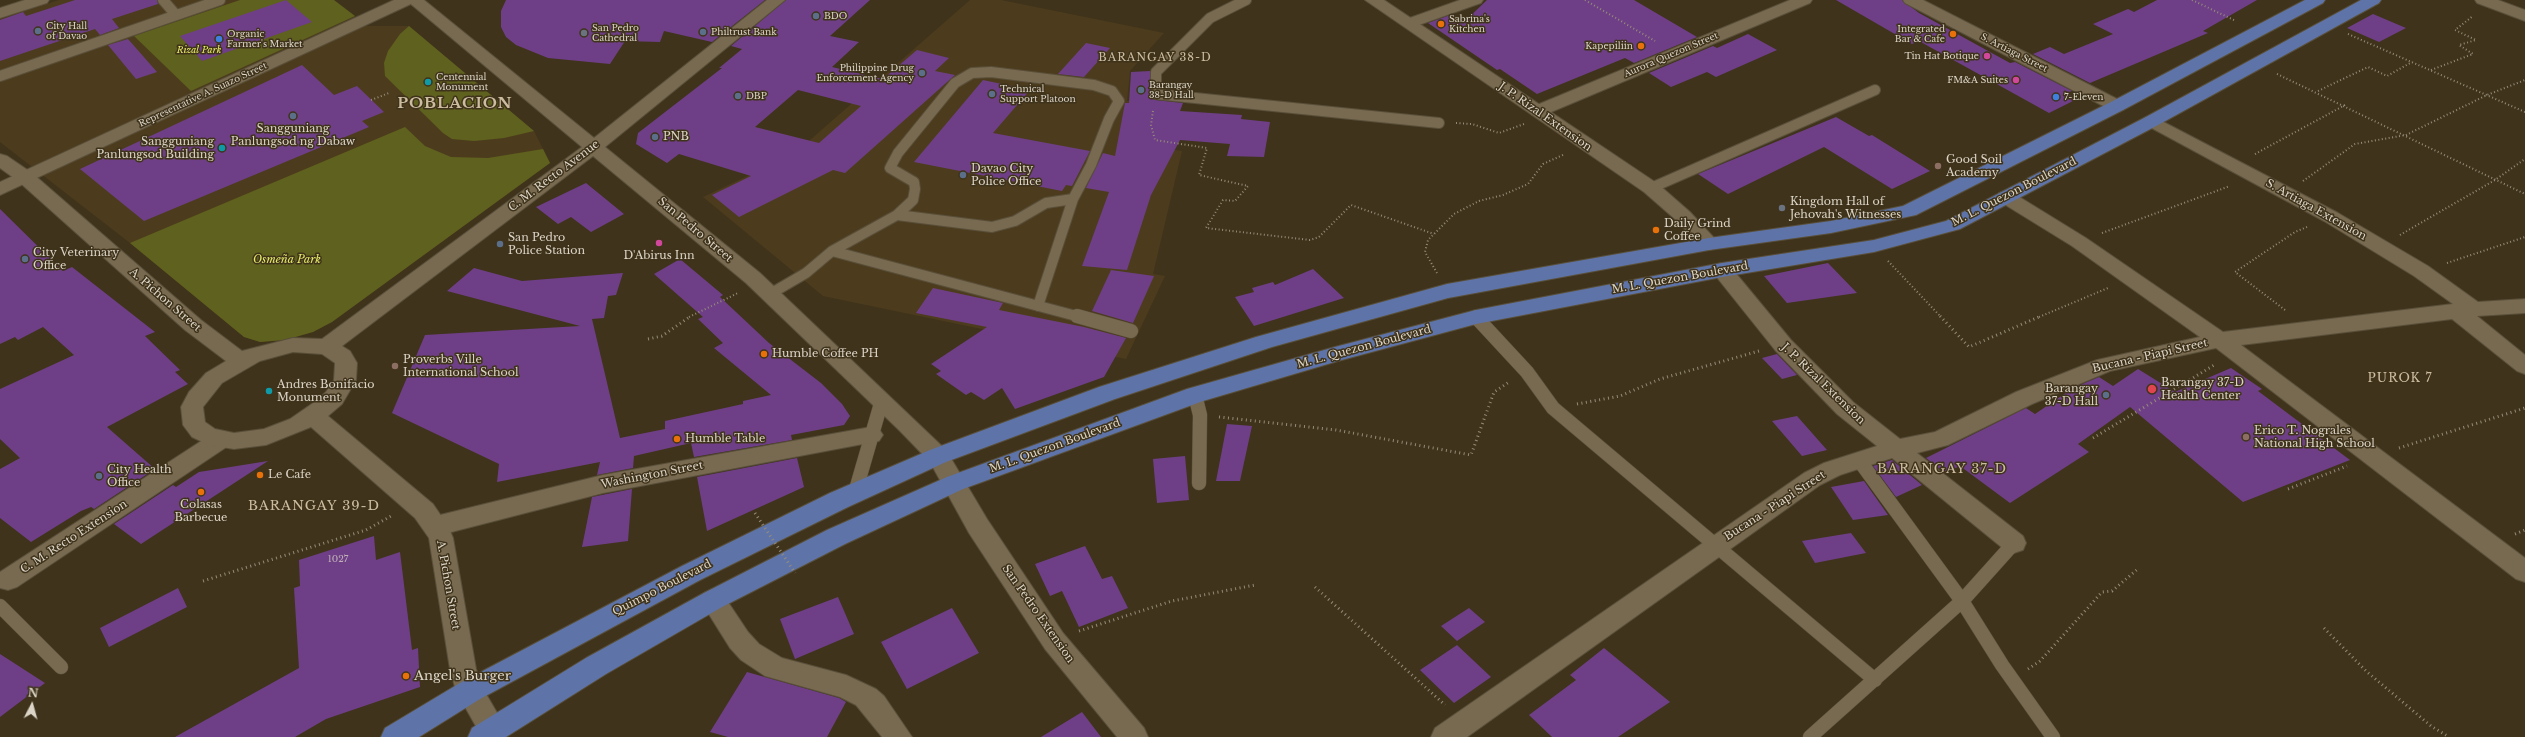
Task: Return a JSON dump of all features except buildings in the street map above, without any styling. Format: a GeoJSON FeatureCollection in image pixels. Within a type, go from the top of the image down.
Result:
{"type":"FeatureCollection","features":[{"type":"Feature","properties":{"kind":"main road"},"geometry":{"type":"LineString","coordinates":[[938,456],[1107,393],[1264,342],[1447,291],[1709,244],[1831,227],[1909,211],[2117,106],[2317,0]]}},
{"type":"Feature","properties":{"kind":"main road","name":"M. L. Quezon Boulevard"},"geometry":{"type":"LineString","coordinates":[[955,483],[1195,395],[1335,354],[1476,316],[1722,270],[1874,246],[1953,225],[2152,121],[2373,0]]}},
{"type":"Feature","properties":{"kind":"main road","name":"Quimpo Boulevard"},"geometry":{"type":"LineString","coordinates":[[395,737],[470,691],[691,573],[855,493],[938,456]]}},
{"type":"Feature","properties":{"kind":"main road"},"geometry":{"type":"LineString","coordinates":[[487,734],[596,666],[713,600],[836,537],[955,483]]}},
{"type":"Feature","properties":{"kind":"street"},"geometry":{"type":"LineString","coordinates":[[0,13],[41,0]]}},
{"type":"Feature","properties":{"kind":"street","name":"Representative A. Suazo Street"},"geometry":{"type":"LineString","coordinates":[[0,189],[406,0]]}},
{"type":"Feature","properties":{"kind":"street","name":"San Pedro Street"},"geometry":{"type":"LineString","coordinates":[[414,0],[594,147],[764,289],[882,400],[938,456],[955,483]]}},
{"type":"Feature","properties":{"kind":"street","name":"C. M. Recto Avenue"},"geometry":{"type":"LineString","coordinates":[[326,347],[594,147],[777,0]]}},
{"type":"Feature","properties":{"kind":"street","name":"J. P. Rizal Extension"},"geometry":{"type":"LineString","coordinates":[[1373,0],[1410,23],[1542,114],[1584,145],[1651,188],[1683,216],[1709,244]]}},
{"type":"Feature","properties":{"kind":"street"},"geometry":{"type":"LineString","coordinates":[[1410,23],[1475,0]]}},
{"type":"Feature","properties":{"kind":"street","name":"Aurora Quezon Street"},"geometry":{"type":"LineString","coordinates":[[1542,114],[1675,53],[1804,0]]}},
{"type":"Feature","properties":{"kind":"street","name":"S. Artiaga Street"},"geometry":{"type":"LineString","coordinates":[[1911,0],[2117,106]]}},
{"type":"Feature","properties":{"kind":"street"},"geometry":{"type":"LineString","coordinates":[[2487,1],[2525,16]]}},
{"type":"Feature","properties":{"kind":"street","name":"S. Artiaga Extension"},"geometry":{"type":"LineString","coordinates":[[2152,121],[2331,217],[2421,271],[2525,366]]}},
{"type":"Feature","properties":{"kind":"street","name":"A. Pichon Street"},"geometry":{"type":"LineString","coordinates":[[0,160],[25,177],[193,325],[240,361]]}},
{"type":"Feature","properties":{"kind":"street"},"geometry":{"type":"LineString","coordinates":[[2006,197],[2079,242],[2129,279],[2228,346],[2525,572]]}},
{"type":"Feature","properties":{"kind":"street","name":"J. P. Rizal Extension"},"geometry":{"type":"LineString","coordinates":[[1722,270],[1783,345],[1845,408],[1894,449],[2014,543]]}},
{"type":"Feature","properties":{"kind":"street","name":"Bucana - Piapi Street"},"geometry":{"type":"LineString","coordinates":[[1445,737],[1717,544],[1812,479],[1859,460],[1894,449],[1916,446],[1957,432],[2024,398],[2105,365],[2228,346],[2310,329],[2464,310],[2525,306]]}},
{"type":"Feature","properties":{"kind":"street"},"geometry":{"type":"LineString","coordinates":[[305,344],[326,347],[342,356],[346,363],[346,375],[334,398],[313,416],[293,427],[266,437],[242,440],[220,440],[200,431],[194,425],[192,407],[197,398],[214,378],[240,361],[280,347],[305,344]]}},
{"type":"Feature","properties":{"kind":"street","name":"A. Pichon Street"},"geometry":{"type":"LineString","coordinates":[[313,416],[415,504],[436,526],[440,538],[455,628],[470,691],[487,734]]}},
{"type":"Feature","properties":{"kind":"street","name":"Washington Street"},"geometry":{"type":"LineString","coordinates":[[436,526],[603,484],[871,435]]}},
{"type":"Feature","properties":{"kind":"street","name":"C. M. Recto Extension"},"geometry":{"type":"LineString","coordinates":[[4,583],[220,440]]}},
{"type":"Feature","properties":{"kind":"street","name":"San Pedro Extension"},"geometry":{"type":"LineString","coordinates":[[955,483],[978,526],[1054,641],[1134,737]]}},
{"type":"Feature","properties":{"kind":"street"},"geometry":{"type":"LineString","coordinates":[[713,600],[739,640],[750,652],[775,668],[846,687],[866,697],[874,704],[898,737]]}},
{"type":"Feature","properties":{"kind":"lane"},"geometry":{"type":"LineString","coordinates":[[163,0],[176,15]]}},
{"type":"Feature","properties":{"kind":"lane"},"geometry":{"type":"LineString","coordinates":[[0,76],[220,0]]}},
{"type":"Feature","properties":{"kind":"lane"},"geometry":{"type":"LineString","coordinates":[[1246,0],[1210,18],[1156,72],[1156,94],[1439,123]]}},
{"type":"Feature","properties":{"kind":"lane"},"geometry":{"type":"LineString","coordinates":[[764,289],[806,273],[832,251],[897,215],[913,200],[916,189],[914,182],[900,176],[890,168],[898,153],[955,83],[964,76],[982,72],[1094,85],[1112,90],[1119,101],[1109,119],[1091,166],[1073,199],[1038,306]]}},
{"type":"Feature","properties":{"kind":"lane"},"geometry":{"type":"LineString","coordinates":[[1651,188],[1875,90]]}},
{"type":"Feature","properties":{"kind":"lane"},"geometry":{"type":"LineString","coordinates":[[897,215],[939,222],[992,227],[1015,221],[1046,203],[1073,199]]}},
{"type":"Feature","properties":{"kind":"lane"},"geometry":{"type":"LineString","coordinates":[[832,251],[1130,331]]}},
{"type":"Feature","properties":{"kind":"lane"},"geometry":{"type":"LineString","coordinates":[[1476,316],[1527,372],[1553,408],[1717,544],[1875,680]]}},
{"type":"Feature","properties":{"kind":"lane"},"geometry":{"type":"LineString","coordinates":[[1195,395],[1200,415],[1200,483]]}},
{"type":"Feature","properties":{"kind":"lane"},"geometry":{"type":"LineString","coordinates":[[855,493],[882,400]]}},
{"type":"Feature","properties":{"kind":"lane"},"geometry":{"type":"LineString","coordinates":[[1859,460],[1962,601],[2012,679],[2053,737]]}},
{"type":"Feature","properties":{"kind":"lane"},"geometry":{"type":"LineString","coordinates":[[1810,737],[1962,601],[2014,543]]}},
{"type":"Feature","properties":{"kind":"lane"},"geometry":{"type":"LineString","coordinates":[[0,606],[61,667]]}},
{"type":"Feature","properties":{"kind":"path"},"geometry":{"type":"LineString","coordinates":[[1585,0],[1675,53]]}},
{"type":"Feature","properties":{"kind":"path"},"geometry":{"type":"LineString","coordinates":[[2192,0],[2258,31]]}},
{"type":"Feature","properties":{"kind":"path"},"geometry":{"type":"LineString","coordinates":[[2430,70],[2473,54],[2459,45],[2476,40],[2455,30],[2487,1]]}},
{"type":"Feature","properties":{"kind":"path"},"geometry":{"type":"LineString","coordinates":[[2327,25],[2525,112]]}},
{"type":"Feature","properties":{"kind":"path"},"geometry":{"type":"LineString","coordinates":[[2318,92],[2368,67],[2387,76],[2412,62]]}},
{"type":"Feature","properties":{"kind":"path"},"geometry":{"type":"LineString","coordinates":[[2256,64],[2345,105],[2525,194]]}},
{"type":"Feature","properties":{"kind":"path"},"geometry":{"type":"LineString","coordinates":[[2287,193],[2355,144],[2406,135],[2487,95],[2525,80]]}},
{"type":"Feature","properties":{"kind":"path"},"geometry":{"type":"LineString","coordinates":[[371,100],[389,93]]}},
{"type":"Feature","properties":{"kind":"path"},"geometry":{"type":"LineString","coordinates":[[2235,165],[2345,105]]}},
{"type":"Feature","properties":{"kind":"path"},"geometry":{"type":"LineString","coordinates":[[1154,107],[1151,125],[1155,140],[1208,148],[1199,175],[1248,186],[1235,201],[1223,200],[1206,228],[1310,240],[1320,237],[1351,205],[1434,234]]}},
{"type":"Feature","properties":{"kind":"path"},"geometry":{"type":"LineString","coordinates":[[1439,123],[1472,124],[1499,133],[1542,114]]}},
{"type":"Feature","properties":{"kind":"path"},"geometry":{"type":"LineString","coordinates":[[1447,291],[1425,252],[1428,240],[1454,214],[1479,201],[1503,195],[1528,184],[1543,164],[1584,145]]}},
{"type":"Feature","properties":{"kind":"path"},"geometry":{"type":"LineString","coordinates":[[2381,247],[2495,180],[2525,159]]}},
{"type":"Feature","properties":{"kind":"path"},"geometry":{"type":"LineString","coordinates":[[2079,242],[2256,177]]}},
{"type":"Feature","properties":{"kind":"path"},"geometry":{"type":"LineString","coordinates":[[2310,329],[2235,272],[2295,232],[2331,217]]}},
{"type":"Feature","properties":{"kind":"path"},"geometry":{"type":"LineString","coordinates":[[2421,271],[2525,238]]}},
{"type":"Feature","properties":{"kind":"path"},"geometry":{"type":"LineString","coordinates":[[1874,246],[1969,347],[2129,279]]}},
{"type":"Feature","properties":{"kind":"path"},"geometry":{"type":"LineString","coordinates":[[648,339],[662,336],[682,322],[764,289]]}},
{"type":"Feature","properties":{"kind":"path"},"geometry":{"type":"LineString","coordinates":[[1553,408],[1620,396],[1660,379],[1783,345]]}},
{"type":"Feature","properties":{"kind":"path"},"geometry":{"type":"LineString","coordinates":[[2093,438],[2228,346]]}},
{"type":"Feature","properties":{"kind":"path"},"geometry":{"type":"LineString","coordinates":[[1200,415],[1336,430],[1471,455],[1494,392],[1527,372]]}},
{"type":"Feature","properties":{"kind":"path"},"geometry":{"type":"LineString","coordinates":[[2288,489],[2374,456],[2525,408]]}},
{"type":"Feature","properties":{"kind":"path"},"geometry":{"type":"LineString","coordinates":[[203,581],[366,530],[415,504]]}},
{"type":"Feature","properties":{"kind":"path"},"geometry":{"type":"LineString","coordinates":[[756,513],[795,573]]}},
{"type":"Feature","properties":{"kind":"path"},"geometry":{"type":"LineString","coordinates":[[2012,679],[2040,661],[2102,592],[2112,591],[2139,568]]}},
{"type":"Feature","properties":{"kind":"path"},"geometry":{"type":"LineString","coordinates":[[1054,641],[1093,626],[1172,601],[1255,585]]}},
{"type":"Feature","properties":{"kind":"path"},"geometry":{"type":"LineString","coordinates":[[1315,587],[1465,723]]}},
{"type":"Feature","properties":{"kind":"path"},"geometry":{"type":"LineString","coordinates":[[2324,628],[2366,671],[2431,726],[2450,737]]}},
{"type":"Feature","properties":{"kind":"shaded area"},"geometry":{"type":"Polygon","coordinates":[[[59,0],[334,0],[367,26],[409,26],[534,131],[550,163],[332,322],[313,332],[285,340],[260,342],[244,337],[130,243],[0,142],[0,19],[59,0]]]}},
{"type":"Feature","properties":{"kind":"shaded area","name":"Davao City Police Office"},"geometry":{"type":"Polygon","coordinates":[[[970,0],[1001,0],[1164,33],[1130,71],[1127,101],[1151,101],[1150,146],[1182,151],[1153,274],[1165,276],[1126,359],[823,296],[703,197],[794,154],[970,0]]]}},
{"type":"Feature","properties":{"kind":"green space","name":"Rizal Park"},"geometry":{"type":"Polygon","coordinates":[[[240,0],[334,0],[355,16],[191,91],[134,36],[240,0]]]}},
{"type":"Feature","properties":{"kind":"green space"},"geometry":{"type":"Polygon","coordinates":[[[409,26],[534,131],[504,138],[474,141],[452,139],[443,133],[385,76],[384,63],[388,51],[400,34],[409,26]]]}},
{"type":"Feature","properties":{"kind":"green space","name":"Osmeña Park"},"geometry":{"type":"Polygon","coordinates":[[[405,127],[425,146],[451,157],[488,158],[543,149],[550,163],[332,322],[313,332],[285,340],[260,342],[244,337],[130,243],[405,127]]]}},
{"type":"Feature","properties":{"kind":"place","name":"BDO"},"geometry":{"type":"Point","coordinates":[816,16]}},
{"type":"Feature","properties":{"kind":"place","name":"Sabrina's Kitchen"},"geometry":{"type":"Point","coordinates":[1441,24]}},
{"type":"Feature","properties":{"kind":"place","name":"City Hall of Davao"},"geometry":{"type":"Point","coordinates":[38,31]}},
{"type":"Feature","properties":{"kind":"place","name":"Philtrust Bank"},"geometry":{"type":"Point","coordinates":[703,32]}},
{"type":"Feature","properties":{"kind":"place","name":"San Pedro Cathedral"},"geometry":{"type":"Point","coordinates":[584,33]}},
{"type":"Feature","properties":{"kind":"place","name":"Integrated Bar & Cafe"},"geometry":{"type":"Point","coordinates":[1953,34]}},
{"type":"Feature","properties":{"kind":"place","name":"Organic Farmer's Market"},"geometry":{"type":"Point","coordinates":[219,39]}},
{"type":"Feature","properties":{"kind":"place","name":"Kapepiliin"},"geometry":{"type":"Point","coordinates":[1641,46]}},
{"type":"Feature","properties":{"kind":"place","name":"Tin Hat Botique"},"geometry":{"type":"Point","coordinates":[1987,56]}},
{"type":"Feature","properties":{"kind":"place","name":"Philippine Drug Enforcement Agency"},"geometry":{"type":"Point","coordinates":[922,73]}},
{"type":"Feature","properties":{"kind":"place","name":"FM&A Suites"},"geometry":{"type":"Point","coordinates":[2016,80]}},
{"type":"Feature","properties":{"kind":"place","name":"Centennial Monument"},"geometry":{"type":"Point","coordinates":[428,82]}},
{"type":"Feature","properties":{"kind":"place","name":"Barangay 38-D Hall"},"geometry":{"type":"Point","coordinates":[1141,90]}},
{"type":"Feature","properties":{"kind":"place","name":"Technical Support Platoon"},"geometry":{"type":"Point","coordinates":[992,94]}},
{"type":"Feature","properties":{"kind":"place","name":"DBP"},"geometry":{"type":"Point","coordinates":[738,96]}},
{"type":"Feature","properties":{"kind":"place","name":"7-Eleven"},"geometry":{"type":"Point","coordinates":[2056,97]}},
{"type":"Feature","properties":{"kind":"place","name":"Sangguniang Panlungsod ng Dabaw"},"geometry":{"type":"Point","coordinates":[293,116]}},
{"type":"Feature","properties":{"kind":"place","name":"PNB"},"geometry":{"type":"Point","coordinates":[655,137]}},
{"type":"Feature","properties":{"kind":"place","name":"Sangguniang Panlungsod Building"},"geometry":{"type":"Point","coordinates":[222,148]}},
{"type":"Feature","properties":{"kind":"place","name":"Good Soil Academy"},"geometry":{"type":"Point","coordinates":[1938,166]}},
{"type":"Feature","properties":{"kind":"place","name":"Davao City Police Office"},"geometry":{"type":"Point","coordinates":[963,175]}},
{"type":"Feature","properties":{"kind":"place","name":"Kingdom Hall of Jehovah's Witnesses"},"geometry":{"type":"Point","coordinates":[1782,208]}},
{"type":"Feature","properties":{"kind":"place","name":"Daily Grind Coffee"},"geometry":{"type":"Point","coordinates":[1656,230]}},
{"type":"Feature","properties":{"kind":"place","name":"D'Abirus Inn"},"geometry":{"type":"Point","coordinates":[659,243]}},
{"type":"Feature","properties":{"kind":"place","name":"San Pedro Police Station"},"geometry":{"type":"Point","coordinates":[500,244]}},
{"type":"Feature","properties":{"kind":"place","name":"City Veterinary Office"},"geometry":{"type":"Point","coordinates":[25,259]}},
{"type":"Feature","properties":{"kind":"place","name":"Humble Coffee PH"},"geometry":{"type":"Point","coordinates":[764,354]}},
{"type":"Feature","properties":{"kind":"place","name":"Proverbs Ville International School"},"geometry":{"type":"Point","coordinates":[395,366]}},
{"type":"Feature","properties":{"kind":"place","name":"Barangay 37-D Health Center"},"geometry":{"type":"Point","coordinates":[2152,389]}},
{"type":"Feature","properties":{"kind":"place","name":"Andres Bonifacio Monument"},"geometry":{"type":"Point","coordinates":[269,391]}},
{"type":"Feature","properties":{"kind":"place","name":"Barangay 37-D Hall"},"geometry":{"type":"Point","coordinates":[2106,395]}},
{"type":"Feature","properties":{"kind":"place","name":"Erico T. Nograles National High School"},"geometry":{"type":"Point","coordinates":[2246,437]}},
{"type":"Feature","properties":{"kind":"place","name":"Humble Table"},"geometry":{"type":"Point","coordinates":[677,439]}},
{"type":"Feature","properties":{"kind":"place","name":"Le Cafe"},"geometry":{"type":"Point","coordinates":[260,475]}},
{"type":"Feature","properties":{"kind":"place","name":"City Health Office"},"geometry":{"type":"Point","coordinates":[99,476]}},
{"type":"Feature","properties":{"kind":"place","name":"Colasas Barbecue"},"geometry":{"type":"Point","coordinates":[201,492]}},
{"type":"Feature","properties":{"kind":"place","name":"Angel's Burger"},"geometry":{"type":"Point","coordinates":[406,676]}},
{"type":"Feature","properties":{"kind":"district","name":"BARANGAY 38-D"},"geometry":{"type":"Point","coordinates":[1155,58]}},
{"type":"Feature","properties":{"kind":"district","name":"POBLACION"},"geometry":{"type":"Point","coordinates":[455,104]}},
{"type":"Feature","properties":{"kind":"district","name":"PUROK 7"},"geometry":{"type":"Point","coordinates":[2400,379]}},
{"type":"Feature","properties":{"kind":"district","name":"BARANGAY 37-D"},"geometry":{"type":"Point","coordinates":[1942,469]}},
{"type":"Feature","properties":{"kind":"district","name":"BARANGAY 39-D"},"geometry":{"type":"Point","coordinates":[314,506]}}]}
